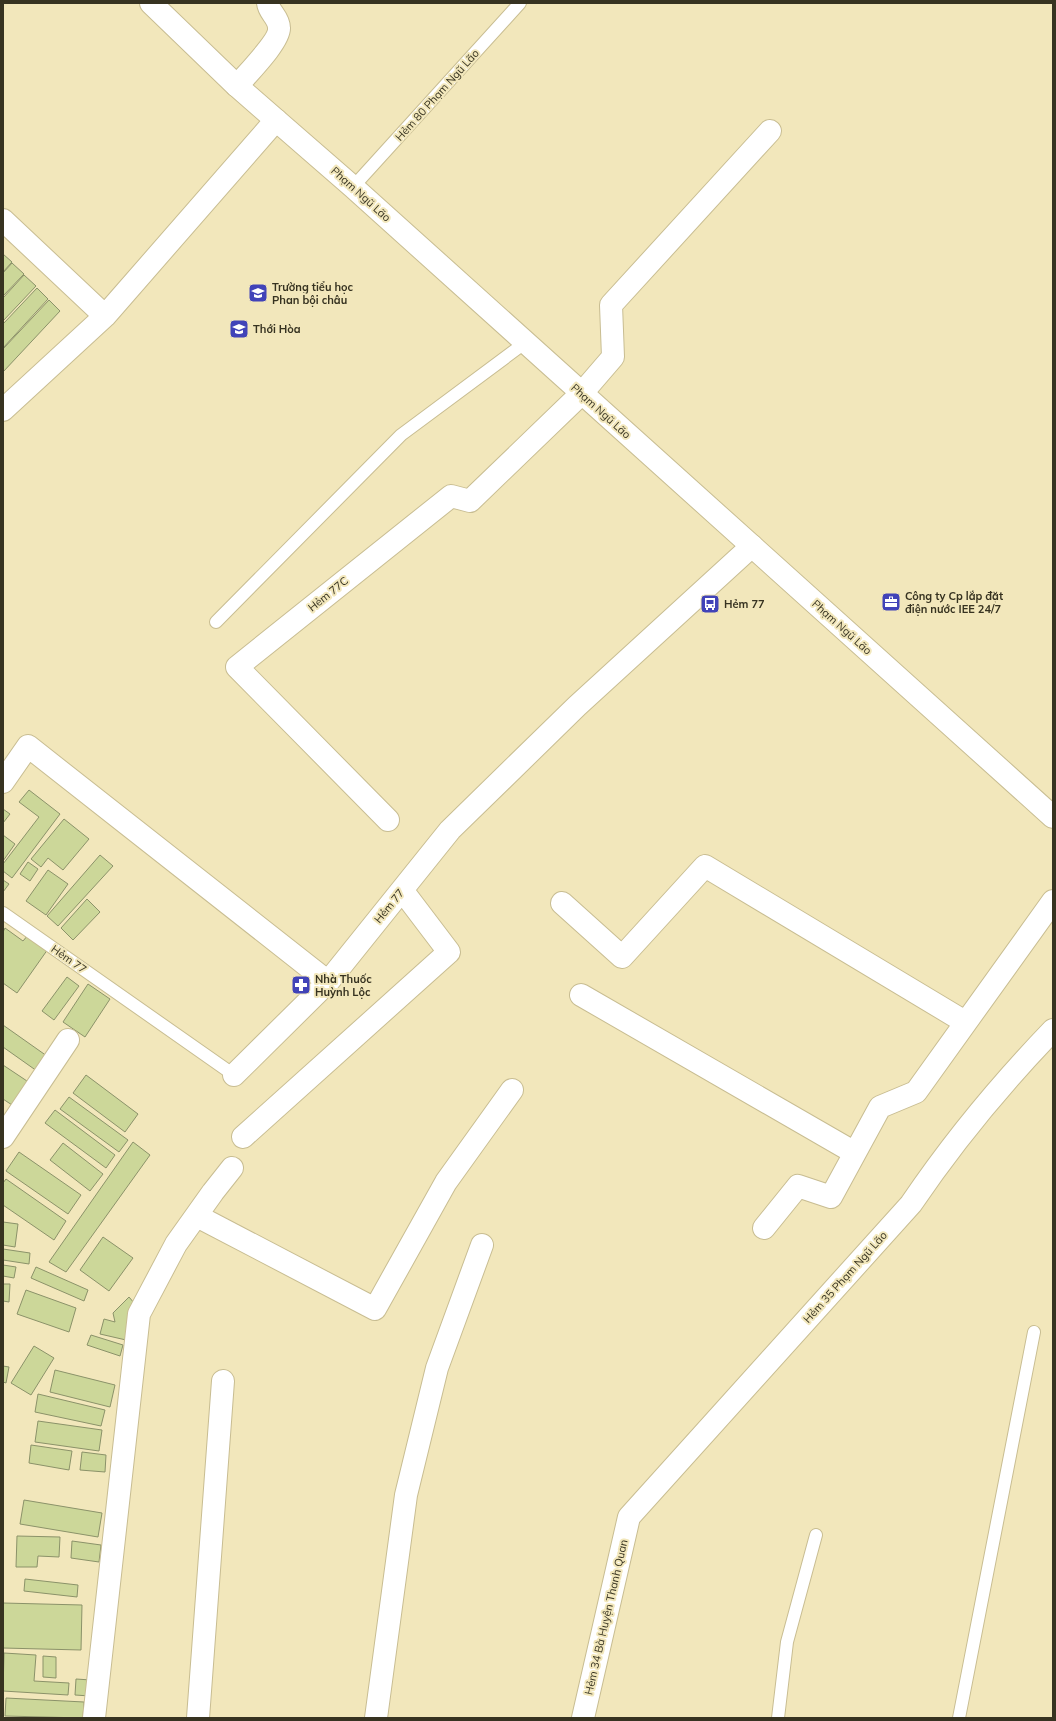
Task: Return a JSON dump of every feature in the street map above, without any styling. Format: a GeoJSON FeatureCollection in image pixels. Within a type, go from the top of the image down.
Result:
{"type":"FeatureCollection","features":[{"type":"Feature","properties":{"kind":"street"},"geometry":{"type":"LineString","coordinates":[[237,86],[274,40],[280,30],[278,19],[268,7],[268,3]]}},
{"type":"Feature","properties":{"kind":"street","name":"Phạm Ngũ Lão"},"geometry":{"type":"LineString","coordinates":[[152,4],[237,86],[353,187],[1053,817]]}},
{"type":"Feature","properties":{"kind":"street"},"geometry":{"type":"LineString","coordinates":[[3,410],[105,316],[276,120]]}},
{"type":"Feature","properties":{"kind":"street"},"geometry":{"type":"LineString","coordinates":[[582,393],[613,357],[611,306],[770,131]]}},
{"type":"Feature","properties":{"kind":"street"},"geometry":{"type":"LineString","coordinates":[[3,220],[105,316]]}},
{"type":"Feature","properties":{"kind":"street","name":"Hẻm 77C"},"geometry":{"type":"LineString","coordinates":[[388,820],[237,666],[451,496],[470,501],[582,393]]}},
{"type":"Feature","properties":{"kind":"street","name":"Hẻm 77"},"geometry":{"type":"LineString","coordinates":[[234,1075],[328,982],[450,830],[520,760],[752,546]]}},
{"type":"Feature","properties":{"kind":"street"},"geometry":{"type":"LineString","coordinates":[[3,782],[28,746],[328,982]]}},
{"type":"Feature","properties":{"kind":"street"},"geometry":{"type":"LineString","coordinates":[[562,903],[622,957],[705,866],[965,1022]]}},
{"type":"Feature","properties":{"kind":"street"},"geometry":{"type":"LineString","coordinates":[[243,1137],[449,952],[402,890]]}},
{"type":"Feature","properties":{"kind":"street"},"geometry":{"type":"LineString","coordinates":[[764,1228],[798,1186],[831,1197],[880,1107],[916,1092],[1053,902]]}},
{"type":"Feature","properties":{"kind":"street"},"geometry":{"type":"LineString","coordinates":[[581,995],[855,1153]]}},
{"type":"Feature","properties":{"kind":"street","name":"Hẻm 35 Phạm Ngũ Lão"},"geometry":{"type":"LineString","coordinates":[[629,1517],[911,1204],[931,1174],[1005,1080],[1053,1030]]}},
{"type":"Feature","properties":{"kind":"street"},"geometry":{"type":"LineString","coordinates":[[3,1137],[68,1040]]}},
{"type":"Feature","properties":{"kind":"street"},"geometry":{"type":"LineString","coordinates":[[197,1216],[375,1308],[446,1182],[512,1090]]}},
{"type":"Feature","properties":{"kind":"street"},"geometry":{"type":"LineString","coordinates":[[94,1718],[139,1314],[176,1244],[232,1168]]}},
{"type":"Feature","properties":{"kind":"street"},"geometry":{"type":"LineString","coordinates":[[376,1718],[406,1495],[437,1368],[482,1245]]}},
{"type":"Feature","properties":{"kind":"street"},"geometry":{"type":"LineString","coordinates":[[198,1718],[223,1381]]}},
{"type":"Feature","properties":{"kind":"street","name":"Hẻm 34 Bà Huyện Thanh Quan"},"geometry":{"type":"LineString","coordinates":[[583,1718],[629,1517]]}},
{"type":"Feature","properties":{"kind":"lane","name":"Hẻm 80 Phạm Ngũ Lão"},"geometry":{"type":"LineString","coordinates":[[353,187],[520,3]]}},
{"type":"Feature","properties":{"kind":"lane"},"geometry":{"type":"LineString","coordinates":[[216,622],[400,435],[526,342]]}},
{"type":"Feature","properties":{"kind":"lane","name":"Hẻm 77"},"geometry":{"type":"LineString","coordinates":[[3,913],[234,1075]]}},
{"type":"Feature","properties":{"kind":"lane"},"geometry":{"type":"LineString","coordinates":[[959,1718],[1034,1332]]}},
{"type":"Feature","properties":{"kind":"lane"},"geometry":{"type":"LineString","coordinates":[[778,1718],[786,1642],[816,1536]]}},
{"type":"Feature","properties":{"kind":"building"},"geometry":{"type":"Polygon","coordinates":[[[3,254],[12,262],[3,272],[3,254]]]}},
{"type":"Feature","properties":{"kind":"building"},"geometry":{"type":"Polygon","coordinates":[[[12,263],[24,274],[3,296],[3,273],[12,263]]]}},
{"type":"Feature","properties":{"kind":"building"},"geometry":{"type":"Polygon","coordinates":[[[24,275],[36,286],[3,321],[3,298],[24,275]]]}},
{"type":"Feature","properties":{"kind":"building"},"geometry":{"type":"Polygon","coordinates":[[[37,288],[48,299],[3,348],[3,324],[37,288]]]}},
{"type":"Feature","properties":{"kind":"building"},"geometry":{"type":"Polygon","coordinates":[[[49,300],[60,311],[3,372],[3,349],[49,300]]]}},
{"type":"Feature","properties":{"kind":"building"},"geometry":{"type":"Polygon","coordinates":[[[29,790],[60,814],[12,878],[3,871],[3,864],[39,817],[19,802],[29,790]]]}},
{"type":"Feature","properties":{"kind":"building"},"geometry":{"type":"Polygon","coordinates":[[[3,809],[10,814],[3,823],[3,809]]]}},
{"type":"Feature","properties":{"kind":"building"},"geometry":{"type":"Polygon","coordinates":[[[64,819],[89,839],[63,870],[48,858],[41,867],[31,859],[64,819]]]}},
{"type":"Feature","properties":{"kind":"building"},"geometry":{"type":"Polygon","coordinates":[[[3,835],[15,844],[3,861],[3,835]]]}},
{"type":"Feature","properties":{"kind":"building"},"geometry":{"type":"Polygon","coordinates":[[[100,855],[113,866],[58,926],[47,916],[100,855]]]}},
{"type":"Feature","properties":{"kind":"building"},"geometry":{"type":"Polygon","coordinates":[[[28,862],[38,869],[30,881],[20,874],[28,862]]]}},
{"type":"Feature","properties":{"kind":"building"},"geometry":{"type":"Polygon","coordinates":[[[48,870],[68,884],[46,915],[26,901],[48,870]]]}},
{"type":"Feature","properties":{"kind":"building"},"geometry":{"type":"Polygon","coordinates":[[[3,880],[9,884],[3,892],[3,880]]]}},
{"type":"Feature","properties":{"kind":"building"},"geometry":{"type":"Polygon","coordinates":[[[87,899],[100,912],[73,940],[61,928],[87,899]]]}},
{"type":"Feature","properties":{"kind":"building"},"geometry":{"type":"Polygon","coordinates":[[[5,928],[23,941],[28,935],[48,949],[17,993],[3,983],[3,932],[5,928]]]}},
{"type":"Feature","properties":{"kind":"building"},"geometry":{"type":"Polygon","coordinates":[[[67,977],[79,986],[54,1020],[42,1011],[67,977]]]}},
{"type":"Feature","properties":{"kind":"building"},"geometry":{"type":"Polygon","coordinates":[[[88,984],[110,999],[85,1037],[63,1022],[88,984]]]}},
{"type":"Feature","properties":{"kind":"building"},"geometry":{"type":"Polygon","coordinates":[[[3,1025],[54,1061],[44,1076],[3,1047],[3,1025]]]}},
{"type":"Feature","properties":{"kind":"building"},"geometry":{"type":"Polygon","coordinates":[[[3,1065],[39,1089],[24,1113],[3,1099],[3,1065]]]}},
{"type":"Feature","properties":{"kind":"building"},"geometry":{"type":"Polygon","coordinates":[[[86,1075],[138,1114],[125,1132],[73,1093],[86,1075]]]}},
{"type":"Feature","properties":{"kind":"building"},"geometry":{"type":"Polygon","coordinates":[[[69,1097],[128,1140],[119,1152],[60,1109],[69,1097]]]}},
{"type":"Feature","properties":{"kind":"building"},"geometry":{"type":"Polygon","coordinates":[[[55,1110],[115,1155],[106,1168],[45,1123],[55,1110]]]}},
{"type":"Feature","properties":{"kind":"building"},"geometry":{"type":"Polygon","coordinates":[[[133,1142],[150,1155],[66,1272],[49,1262],[133,1142]]]}},
{"type":"Feature","properties":{"kind":"building"},"geometry":{"type":"Polygon","coordinates":[[[63,1143],[103,1174],[90,1191],[50,1160],[63,1143]]]}},
{"type":"Feature","properties":{"kind":"building"},"geometry":{"type":"Polygon","coordinates":[[[19,1152],[81,1195],[68,1214],[6,1171],[19,1152]]]}},
{"type":"Feature","properties":{"kind":"building"},"geometry":{"type":"Polygon","coordinates":[[[6,1179],[66,1221],[54,1240],[3,1205],[3,1183],[6,1179]]]}},
{"type":"Feature","properties":{"kind":"building"},"geometry":{"type":"Polygon","coordinates":[[[3,1222],[18,1224],[15,1247],[3,1245],[3,1222]]]}},
{"type":"Feature","properties":{"kind":"building"},"geometry":{"type":"Polygon","coordinates":[[[103,1237],[133,1258],[109,1291],[80,1270],[103,1237]]]}},
{"type":"Feature","properties":{"kind":"building"},"geometry":{"type":"Polygon","coordinates":[[[3,1249],[30,1253],[29,1264],[3,1260],[3,1249]]]}},
{"type":"Feature","properties":{"kind":"building"},"geometry":{"type":"Polygon","coordinates":[[[3,1265],[16,1267],[14,1278],[3,1276],[3,1265]]]}},
{"type":"Feature","properties":{"kind":"building"},"geometry":{"type":"Polygon","coordinates":[[[36,1267],[88,1290],[84,1301],[31,1278],[36,1267]]]}},
{"type":"Feature","properties":{"kind":"building"},"geometry":{"type":"Polygon","coordinates":[[[3,1284],[10,1284],[9,1302],[3,1301],[3,1284]]]}},
{"type":"Feature","properties":{"kind":"building"},"geometry":{"type":"Polygon","coordinates":[[[26,1290],[76,1308],[69,1332],[17,1314],[26,1290]]]}},
{"type":"Feature","properties":{"kind":"building"},"geometry":{"type":"Polygon","coordinates":[[[129,1297],[135,1304],[126,1340],[100,1334],[104,1319],[115,1322],[113,1313],[129,1297]]]}},
{"type":"Feature","properties":{"kind":"building"},"geometry":{"type":"Polygon","coordinates":[[[91,1335],[123,1345],[120,1356],[87,1345],[91,1335]]]}},
{"type":"Feature","properties":{"kind":"building"},"geometry":{"type":"Polygon","coordinates":[[[34,1346],[54,1358],[31,1395],[11,1383],[34,1346]]]}},
{"type":"Feature","properties":{"kind":"building"},"geometry":{"type":"Polygon","coordinates":[[[3,1366],[9,1367],[6,1383],[3,1382],[3,1366]]]}},
{"type":"Feature","properties":{"kind":"building"},"geometry":{"type":"Polygon","coordinates":[[[55,1370],[115,1385],[110,1407],[50,1392],[55,1370]]]}},
{"type":"Feature","properties":{"kind":"building"},"geometry":{"type":"Polygon","coordinates":[[[38,1394],[105,1410],[101,1426],[35,1412],[38,1394]]]}},
{"type":"Feature","properties":{"kind":"building"},"geometry":{"type":"Polygon","coordinates":[[[38,1421],[102,1430],[99,1451],[35,1442],[38,1421]]]}},
{"type":"Feature","properties":{"kind":"building"},"geometry":{"type":"Polygon","coordinates":[[[31,1445],[72,1451],[69,1470],[29,1463],[31,1445]]]}},
{"type":"Feature","properties":{"kind":"building"},"geometry":{"type":"Polygon","coordinates":[[[82,1452],[106,1455],[105,1472],[80,1470],[82,1452]]]}},
{"type":"Feature","properties":{"kind":"building"},"geometry":{"type":"Polygon","coordinates":[[[24,1500],[102,1513],[98,1537],[20,1524],[24,1500]]]}},
{"type":"Feature","properties":{"kind":"building"},"geometry":{"type":"Polygon","coordinates":[[[17,1536],[60,1537],[59,1557],[38,1556],[37,1567],[16,1567],[17,1536]]]}},
{"type":"Feature","properties":{"kind":"building"},"geometry":{"type":"Polygon","coordinates":[[[72,1541],[101,1545],[99,1562],[71,1558],[72,1541]]]}},
{"type":"Feature","properties":{"kind":"building"},"geometry":{"type":"Polygon","coordinates":[[[25,1579],[78,1585],[77,1597],[24,1591],[25,1579]]]}},
{"type":"Feature","properties":{"kind":"building"},"geometry":{"type":"Polygon","coordinates":[[[3,1603],[82,1605],[81,1650],[3,1648],[3,1603]]]}},
{"type":"Feature","properties":{"kind":"building"},"geometry":{"type":"Polygon","coordinates":[[[4,1653],[36,1655],[34,1681],[69,1683],[68,1695],[3,1691],[4,1653]]]}},
{"type":"Feature","properties":{"kind":"building"},"geometry":{"type":"Polygon","coordinates":[[[43,1656],[56,1657],[56,1678],[43,1677],[43,1656]]]}},
{"type":"Feature","properties":{"kind":"building"},"geometry":{"type":"Polygon","coordinates":[[[76,1679],[91,1680],[90,1696],[75,1695],[76,1679]]]}},
{"type":"Feature","properties":{"kind":"building"},"geometry":{"type":"Polygon","coordinates":[[[6,1698],[84,1702],[83,1718],[5,1716],[6,1698]]]}},
{"type":"Feature","properties":{"kind":"place","name":"Trường tiểu học Phan bội châu"},"geometry":{"type":"Point","coordinates":[258,293]}},
{"type":"Feature","properties":{"kind":"place","name":"Thới Hòa"},"geometry":{"type":"Point","coordinates":[239,329]}},
{"type":"Feature","properties":{"kind":"place","name":"Công ty Cp lắp đặt điện nước IEE 24/7"},"geometry":{"type":"Point","coordinates":[891,602]}},
{"type":"Feature","properties":{"kind":"place","name":"Hẻm 77"},"geometry":{"type":"Point","coordinates":[710,604]}},
{"type":"Feature","properties":{"kind":"place","name":"Nhà Thuốc Huỳnh Lộc"},"geometry":{"type":"Point","coordinates":[301,985]}}]}
